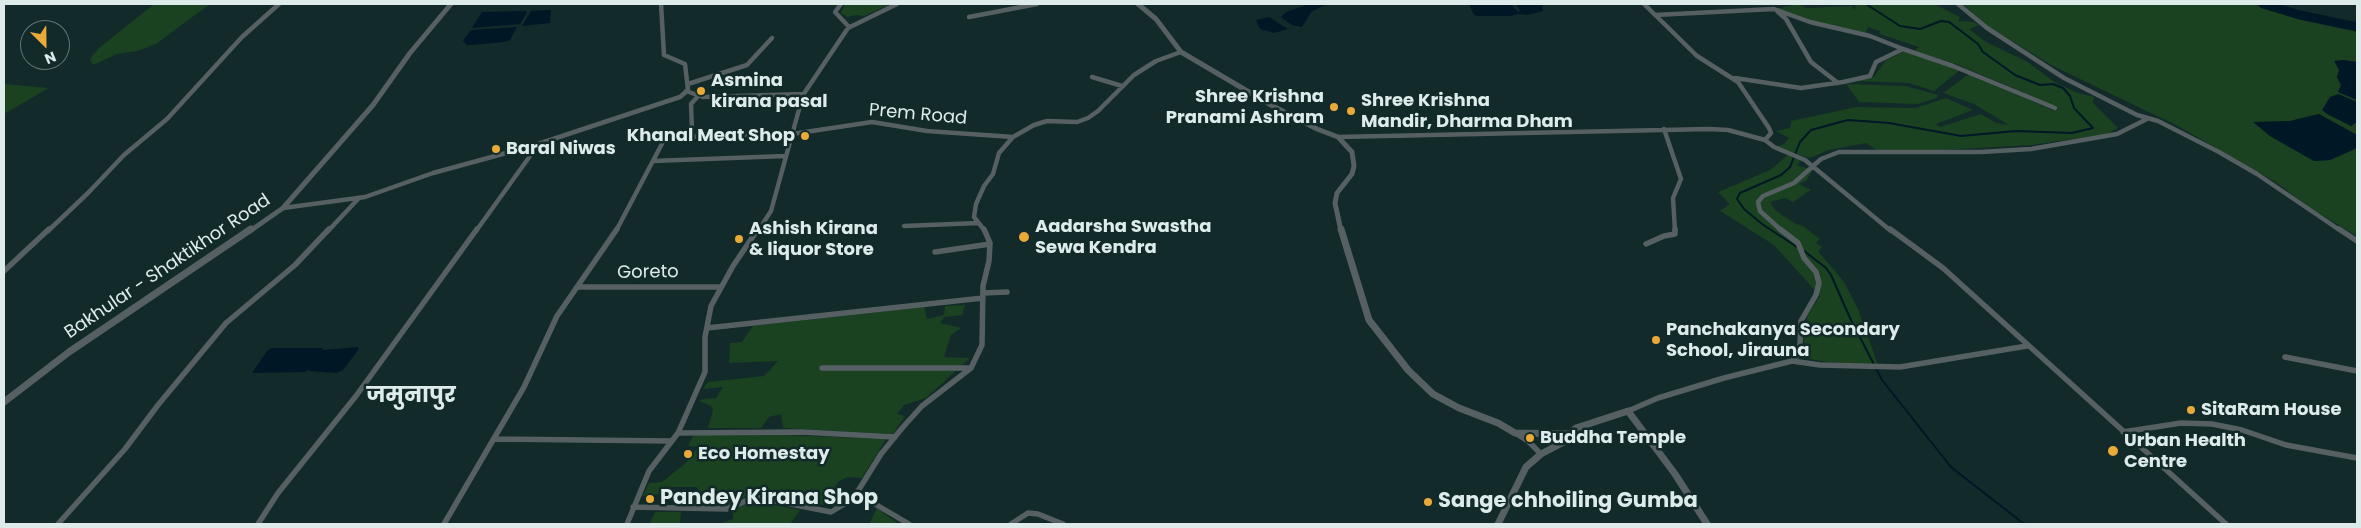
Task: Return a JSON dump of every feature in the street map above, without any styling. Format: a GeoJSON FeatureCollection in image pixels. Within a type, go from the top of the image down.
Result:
{"type":"FeatureCollection","features":[{"type":"Feature","properties":{"kind":"street"},"geometry":{"type":"LineString","coordinates":[[4,271],[88,193],[124,155],[167,119],[242,37],[278,4]]}},
{"type":"Feature","properties":{"kind":"street","name":"Bakhular - Shaktikhor Road"},"geometry":{"type":"LineString","coordinates":[[4,402],[68,352],[283,208],[373,105],[410,53],[451,4]]}},
{"type":"Feature","properties":{"kind":"street"},"geometry":{"type":"LineString","coordinates":[[283,208],[359,198],[433,174],[532,146],[680,97],[686,91],[688,84],[686,64],[664,55],[661,4]]}},
{"type":"Feature","properties":{"kind":"street"},"geometry":{"type":"LineString","coordinates":[[841,4],[835,12],[850,27]]}},
{"type":"Feature","properties":{"kind":"street"},"geometry":{"type":"LineString","coordinates":[[627,524],[649,471],[678,433],[705,372],[705,337],[711,306],[720,287],[771,211],[804,94],[826,63],[837,42],[850,27],[897,4]]}},
{"type":"Feature","properties":{"kind":"street"},"geometry":{"type":"LineString","coordinates":[[969,17],[1037,4]]}},
{"type":"Feature","properties":{"kind":"street"},"geometry":{"type":"LineString","coordinates":[[1138,4],[1156,20],[1180,52],[1317,130],[1338,137],[1664,129],[1728,130],[1765,140],[1790,155],[1812,165],[1881,223],[1943,268],[2226,524]]}},
{"type":"Feature","properties":{"kind":"street"},"geometry":{"type":"LineString","coordinates":[[1644,4],[1697,56],[1738,82],[1769,128],[1771,133],[1765,140]]}},
{"type":"Feature","properties":{"kind":"street"},"geometry":{"type":"LineString","coordinates":[[1958,4],[1987,28],[2064,78],[2128,111],[2158,121],[2258,174],[2357,241]]}},
{"type":"Feature","properties":{"kind":"street"},"geometry":{"type":"LineString","coordinates":[[1654,14],[1774,9],[1810,22],[1870,36],[1953,66],[2055,108]]}},
{"type":"Feature","properties":{"kind":"street"},"geometry":{"type":"LineString","coordinates":[[1774,9],[1786,20],[1811,62],[1838,83]]}},
{"type":"Feature","properties":{"kind":"street"},"geometry":{"type":"LineString","coordinates":[[688,84],[747,64],[772,38]]}},
{"type":"Feature","properties":{"kind":"street"},"geometry":{"type":"LineString","coordinates":[[1732,78],[1801,88],[1838,83],[1870,76],[1876,62],[1903,49]]}},
{"type":"Feature","properties":{"kind":"street"},"geometry":{"type":"LineString","coordinates":[[633,507],[705,507],[727,510],[755,497],[831,512],[841,508],[853,499],[895,437],[922,406],[971,368],[982,345],[983,296],[990,244],[988,235],[974,217],[976,204],[984,186],[993,174],[999,154],[1013,137],[1034,124],[1047,121],[1077,122],[1088,118],[1098,111],[1134,75],[1156,62],[1180,52]]}},
{"type":"Feature","properties":{"kind":"street"},"geometry":{"type":"LineString","coordinates":[[1092,77],[1122,86]]}},
{"type":"Feature","properties":{"kind":"street"},"geometry":{"type":"LineString","coordinates":[[686,91],[699,95],[804,94]]}},
{"type":"Feature","properties":{"kind":"street"},"geometry":{"type":"LineString","coordinates":[[684,137],[692,130],[691,104],[699,95]]}},
{"type":"Feature","properties":{"kind":"street"},"geometry":{"type":"LineString","coordinates":[[1792,361],[1797,356],[1800,344],[1800,321],[1816,295],[1819,283],[1816,272],[1804,258],[1798,243],[1767,219],[1760,211],[1758,202],[1770,192],[1794,183],[1812,165],[1839,152],[1961,152],[2031,149],[2117,134],[2147,118]]}},
{"type":"Feature","properties":{"kind":"street","name":"Prem Road"},"geometry":{"type":"LineString","coordinates":[[653,161],[665,138],[792,134],[872,122],[927,131],[1013,137]]}},
{"type":"Feature","properties":{"kind":"street"},"geometry":{"type":"LineString","coordinates":[[1646,244],[1664,236],[1675,234],[1673,198],[1681,179],[1664,129]]}},
{"type":"Feature","properties":{"kind":"street"},"geometry":{"type":"LineString","coordinates":[[1338,137],[1352,152],[1354,166],[1349,180],[1337,193],[1335,203],[1351,266],[1369,320],[1408,370],[1433,394],[1459,408],[1498,423],[1528,441],[1541,454]]}},
{"type":"Feature","properties":{"kind":"street"},"geometry":{"type":"LineString","coordinates":[[258,524],[278,493],[356,396],[530,156],[532,146]]}},
{"type":"Feature","properties":{"kind":"street"},"geometry":{"type":"LineString","coordinates":[[444,524],[524,387],[557,316],[623,222],[653,161],[785,156]]}},
{"type":"Feature","properties":{"kind":"street"},"geometry":{"type":"LineString","coordinates":[[58,524],[125,449],[158,405],[226,323],[295,265],[359,198]]}},
{"type":"Feature","properties":{"kind":"street"},"geometry":{"type":"LineString","coordinates":[[904,226],[978,223]]}},
{"type":"Feature","properties":{"kind":"street"},"geometry":{"type":"LineString","coordinates":[[935,252],[990,244]]}},
{"type":"Feature","properties":{"kind":"street","name":"Goreto"},"geometry":{"type":"LineString","coordinates":[[577,287],[720,287]]}},
{"type":"Feature","properties":{"kind":"street"},"geometry":{"type":"LineString","coordinates":[[707,328],[897,309],[1007,292]]}},
{"type":"Feature","properties":{"kind":"street"},"geometry":{"type":"LineString","coordinates":[[1498,524],[1526,467],[1541,454],[1562,443],[1576,428],[1658,398],[1724,378],[1792,361],[1820,365],[1912,366],[2027,346]]}},
{"type":"Feature","properties":{"kind":"street"},"geometry":{"type":"LineString","coordinates":[[2285,357],[2357,370]]}},
{"type":"Feature","properties":{"kind":"street"},"geometry":{"type":"LineString","coordinates":[[822,368],[971,368]]}},
{"type":"Feature","properties":{"kind":"street"},"geometry":{"type":"LineString","coordinates":[[1628,410],[1675,474],[1707,524]]}},
{"type":"Feature","properties":{"kind":"street"},"geometry":{"type":"LineString","coordinates":[[2124,432],[2181,423],[2212,424],[2242,430],[2286,445],[2357,458]]}},
{"type":"Feature","properties":{"kind":"street"},"geometry":{"type":"LineString","coordinates":[[678,433],[755,431],[895,437]]}},
{"type":"Feature","properties":{"kind":"street"},"geometry":{"type":"LineString","coordinates":[[1515,433],[1570,434]]}},
{"type":"Feature","properties":{"kind":"street"},"geometry":{"type":"LineString","coordinates":[[494,439],[672,441]]}},
{"type":"Feature","properties":{"kind":"street"},"geometry":{"type":"LineString","coordinates":[[853,499],[863,497],[909,524]]}},
{"type":"Feature","properties":{"kind":"street"},"geometry":{"type":"LineString","coordinates":[[1011,524],[1028,513],[1038,514],[1064,524]]}},
{"type":"Feature","properties":{"kind":"green space"},"geometry":{"type":"Polygon","coordinates":[[[154,4],[210,4],[156,44],[137,51],[117,54],[93,65],[90,59],[99,48],[154,4]]]}},
{"type":"Feature","properties":{"kind":"green space"},"geometry":{"type":"Polygon","coordinates":[[[845,4],[891,4],[864,16],[847,17],[841,13],[845,4]]]}},
{"type":"Feature","properties":{"kind":"green space"},"geometry":{"type":"Polygon","coordinates":[[[1798,4],[1806,8],[1852,6],[1855,10],[1856,4],[1934,4],[1960,17],[1958,21],[1973,22],[1979,25],[1969,29],[1986,42],[2026,61],[2056,83],[2078,93],[2094,97],[2093,103],[2118,128],[2107,134],[2032,145],[1942,150],[1877,150],[1866,143],[1829,150],[1810,158],[1776,147],[1784,144],[1789,138],[1776,131],[1790,128],[1791,121],[1856,107],[1915,108],[1946,98],[1973,110],[1936,124],[1940,127],[1981,114],[1996,123],[2009,125],[1974,104],[1943,93],[1969,74],[2052,110],[2059,110],[1956,64],[1915,51],[1919,47],[1880,34],[1880,31],[1868,27],[1865,34],[1810,21],[1776,9],[1798,4]]]}},
{"type":"Feature","properties":{"kind":"green space"},"geometry":{"type":"Polygon","coordinates":[[[1963,4],[2251,4],[2297,17],[2357,30],[2357,62],[2343,60],[2337,77],[2341,85],[2338,92],[2357,100],[2357,102],[2338,94],[2351,126],[2357,122],[2357,135],[2319,114],[2290,121],[2254,122],[2270,136],[2314,161],[2330,160],[2357,148],[2357,236],[2310,208],[2277,183],[2178,126],[2053,66],[1986,25],[1963,4]]]}},
{"type":"Feature","properties":{"kind":"green space"},"geometry":{"type":"Polygon","coordinates":[[[1905,51],[1960,70],[1934,91],[1909,83],[1854,81],[1874,77],[1885,61],[1905,51]]]}},
{"type":"Feature","properties":{"kind":"green space"},"geometry":{"type":"Polygon","coordinates":[[[4,84],[48,88],[49,88],[4,114],[4,84]]]}},
{"type":"Feature","properties":{"kind":"green space"},"geometry":{"type":"Polygon","coordinates":[[[1846,84],[1906,86],[1938,95],[1937,98],[1918,104],[1859,102],[1846,84]]]}},
{"type":"Feature","properties":{"kind":"green space"},"geometry":{"type":"Polygon","coordinates":[[[1788,155],[1801,161],[1797,165],[1813,170],[1806,181],[1799,184],[1811,190],[1793,202],[1785,198],[1770,202],[1775,210],[1796,224],[1803,226],[1820,239],[1816,243],[1822,247],[1818,251],[1844,282],[1858,309],[1878,365],[1827,362],[1799,357],[1804,345],[1803,332],[1808,315],[1820,296],[1774,245],[1720,211],[1730,204],[1718,192],[1770,170],[1788,155]]]}},
{"type":"Feature","properties":{"kind":"green space"},"geometry":{"type":"Polygon","coordinates":[[[965,305],[962,315],[944,317],[940,323],[961,328],[951,335],[944,357],[970,358],[926,398],[904,405],[897,414],[905,416],[893,434],[783,428],[781,414],[769,417],[761,428],[708,428],[713,410],[711,406],[699,401],[716,398],[723,387],[703,389],[708,382],[764,376],[778,361],[729,363],[730,343],[742,342],[753,326],[924,307],[927,319],[944,315],[945,306],[965,305]]]}},
{"type":"Feature","properties":{"kind":"green space"},"geometry":{"type":"Polygon","coordinates":[[[730,433],[886,439],[862,478],[848,477],[839,481],[835,487],[850,496],[836,507],[762,494],[749,495],[730,506],[694,503],[699,495],[696,493],[698,488],[696,487],[668,487],[660,494],[643,496],[649,483],[662,482],[687,462],[698,447],[688,446],[693,436],[730,433]]]}},
{"type":"Feature","properties":{"kind":"green space"},"geometry":{"type":"Polygon","coordinates":[[[759,502],[800,510],[790,524],[719,524],[733,519],[733,510],[746,503],[759,502]]]}},
{"type":"Feature","properties":{"kind":"green space"},"geometry":{"type":"Polygon","coordinates":[[[877,508],[898,524],[869,524],[877,508]]]}},
{"type":"Feature","properties":{"kind":"green space"},"geometry":{"type":"Polygon","coordinates":[[[655,512],[681,512],[680,524],[649,524],[655,512]]]}},
{"type":"Feature","properties":{"kind":"water"},"geometry":{"type":"Polygon","coordinates":[[[1309,4],[1328,4],[1312,11],[1302,27],[1292,25],[1281,17],[1286,12],[1309,4]]]}},
{"type":"Feature","properties":{"kind":"water"},"geometry":{"type":"Polygon","coordinates":[[[1469,4],[1511,4],[1518,12],[1520,11],[1516,4],[1542,4],[1543,11],[1527,15],[1478,16],[1474,15],[1469,4]]]}},
{"type":"Feature","properties":{"kind":"water"},"geometry":{"type":"Polygon","coordinates":[[[551,10],[550,23],[522,26],[531,11],[551,10]]]}},
{"type":"Feature","properties":{"kind":"water"},"geometry":{"type":"Polygon","coordinates":[[[526,11],[520,24],[472,28],[482,12],[526,11]]]}},
{"type":"Feature","properties":{"kind":"water"},"geometry":{"type":"Polygon","coordinates":[[[1269,17],[1288,29],[1274,33],[1260,29],[1256,20],[1269,17]]]}},
{"type":"Feature","properties":{"kind":"water"},"geometry":{"type":"Polygon","coordinates":[[[517,27],[510,40],[504,42],[467,45],[463,41],[471,30],[517,27]]]}},
{"type":"Feature","properties":{"kind":"water"},"geometry":{"type":"Polygon","coordinates":[[[2334,61],[2357,62],[2357,100],[2338,92],[2341,85],[2337,77],[2339,70],[2334,61]]]}},
{"type":"Feature","properties":{"kind":"water"},"geometry":{"type":"Polygon","coordinates":[[[2338,94],[2357,102],[2357,122],[2351,126],[2322,110],[2330,97],[2338,94]]]}},
{"type":"Feature","properties":{"kind":"water"},"geometry":{"type":"Polygon","coordinates":[[[2319,114],[2357,135],[2357,148],[2330,160],[2314,161],[2270,136],[2253,122],[2290,121],[2319,114]]]}},
{"type":"Feature","properties":{"kind":"water"},"geometry":{"type":"Polygon","coordinates":[[[358,347],[359,349],[343,370],[336,373],[309,371],[309,369],[305,372],[252,373],[268,350],[272,348],[323,348],[323,350],[358,347]]]}},
{"type":"Feature","properties":{"kind":"waterway"},"geometry":{"type":"LineString","coordinates":[[1797,247],[1762,224],[1744,209],[1737,199],[1740,193],[1781,175],[1790,167],[1800,142],[1811,130],[1848,120],[1889,123],[1961,136],[2016,131],[2072,133],[2093,128],[2074,108],[2070,96],[2063,88],[2053,84],[2040,85],[2015,75],[1983,52],[1978,44],[1949,22],[1941,21],[1920,29],[1900,26],[1866,4]]}},
{"type":"Feature","properties":{"kind":"waterway"},"geometry":{"type":"LineString","coordinates":[[2263,4],[2300,15],[2357,27]]}},
{"type":"Feature","properties":{"kind":"waterway"},"geometry":{"type":"LineString","coordinates":[[1804,251],[1826,268],[1831,275],[1850,318],[1882,380],[1951,467],[2024,524]]}},
{"type":"Feature","properties":{"kind":"place","name":"Asmina kirana pasal"},"geometry":{"type":"Point","coordinates":[701,91]}},
{"type":"Feature","properties":{"kind":"place","name":"Shree Krishna Pranami Ashram"},"geometry":{"type":"Point","coordinates":[1334,107]}},
{"type":"Feature","properties":{"kind":"place","name":"Shree Krishna Mandir, Dharma Dham"},"geometry":{"type":"Point","coordinates":[1351,111]}},
{"type":"Feature","properties":{"kind":"place","name":"Khanal Meat Shop"},"geometry":{"type":"Point","coordinates":[805,136]}},
{"type":"Feature","properties":{"kind":"place","name":"Baral Niwas"},"geometry":{"type":"Point","coordinates":[496,149]}},
{"type":"Feature","properties":{"kind":"place","name":"Aadarsha Swastha Sewa Kendra"},"geometry":{"type":"Point","coordinates":[1024,237]}},
{"type":"Feature","properties":{"kind":"place","name":"Ashish Kirana & liquor Store"},"geometry":{"type":"Point","coordinates":[739,239]}},
{"type":"Feature","properties":{"kind":"place","name":"Panchakanya Secondary School, Jirauna"},"geometry":{"type":"Point","coordinates":[1656,340]}},
{"type":"Feature","properties":{"kind":"place","name":"SitaRam House"},"geometry":{"type":"Point","coordinates":[2191,410]}},
{"type":"Feature","properties":{"kind":"place","name":"Buddha Temple"},"geometry":{"type":"Point","coordinates":[1530,438]}},
{"type":"Feature","properties":{"kind":"place","name":"Urban Health Centre"},"geometry":{"type":"Point","coordinates":[2113,451]}},
{"type":"Feature","properties":{"kind":"place","name":"Eco Homestay"},"geometry":{"type":"Point","coordinates":[688,454]}},
{"type":"Feature","properties":{"kind":"place","name":"Pandey Kirana Shop"},"geometry":{"type":"Point","coordinates":[650,499]}},
{"type":"Feature","properties":{"kind":"place","name":"Sange chhoiling Gumba"},"geometry":{"type":"Point","coordinates":[1428,502]}},
{"type":"Feature","properties":{"kind":"district","name":"जमुनापुर"},"geometry":{"type":"Point","coordinates":[411,396]}}]}
